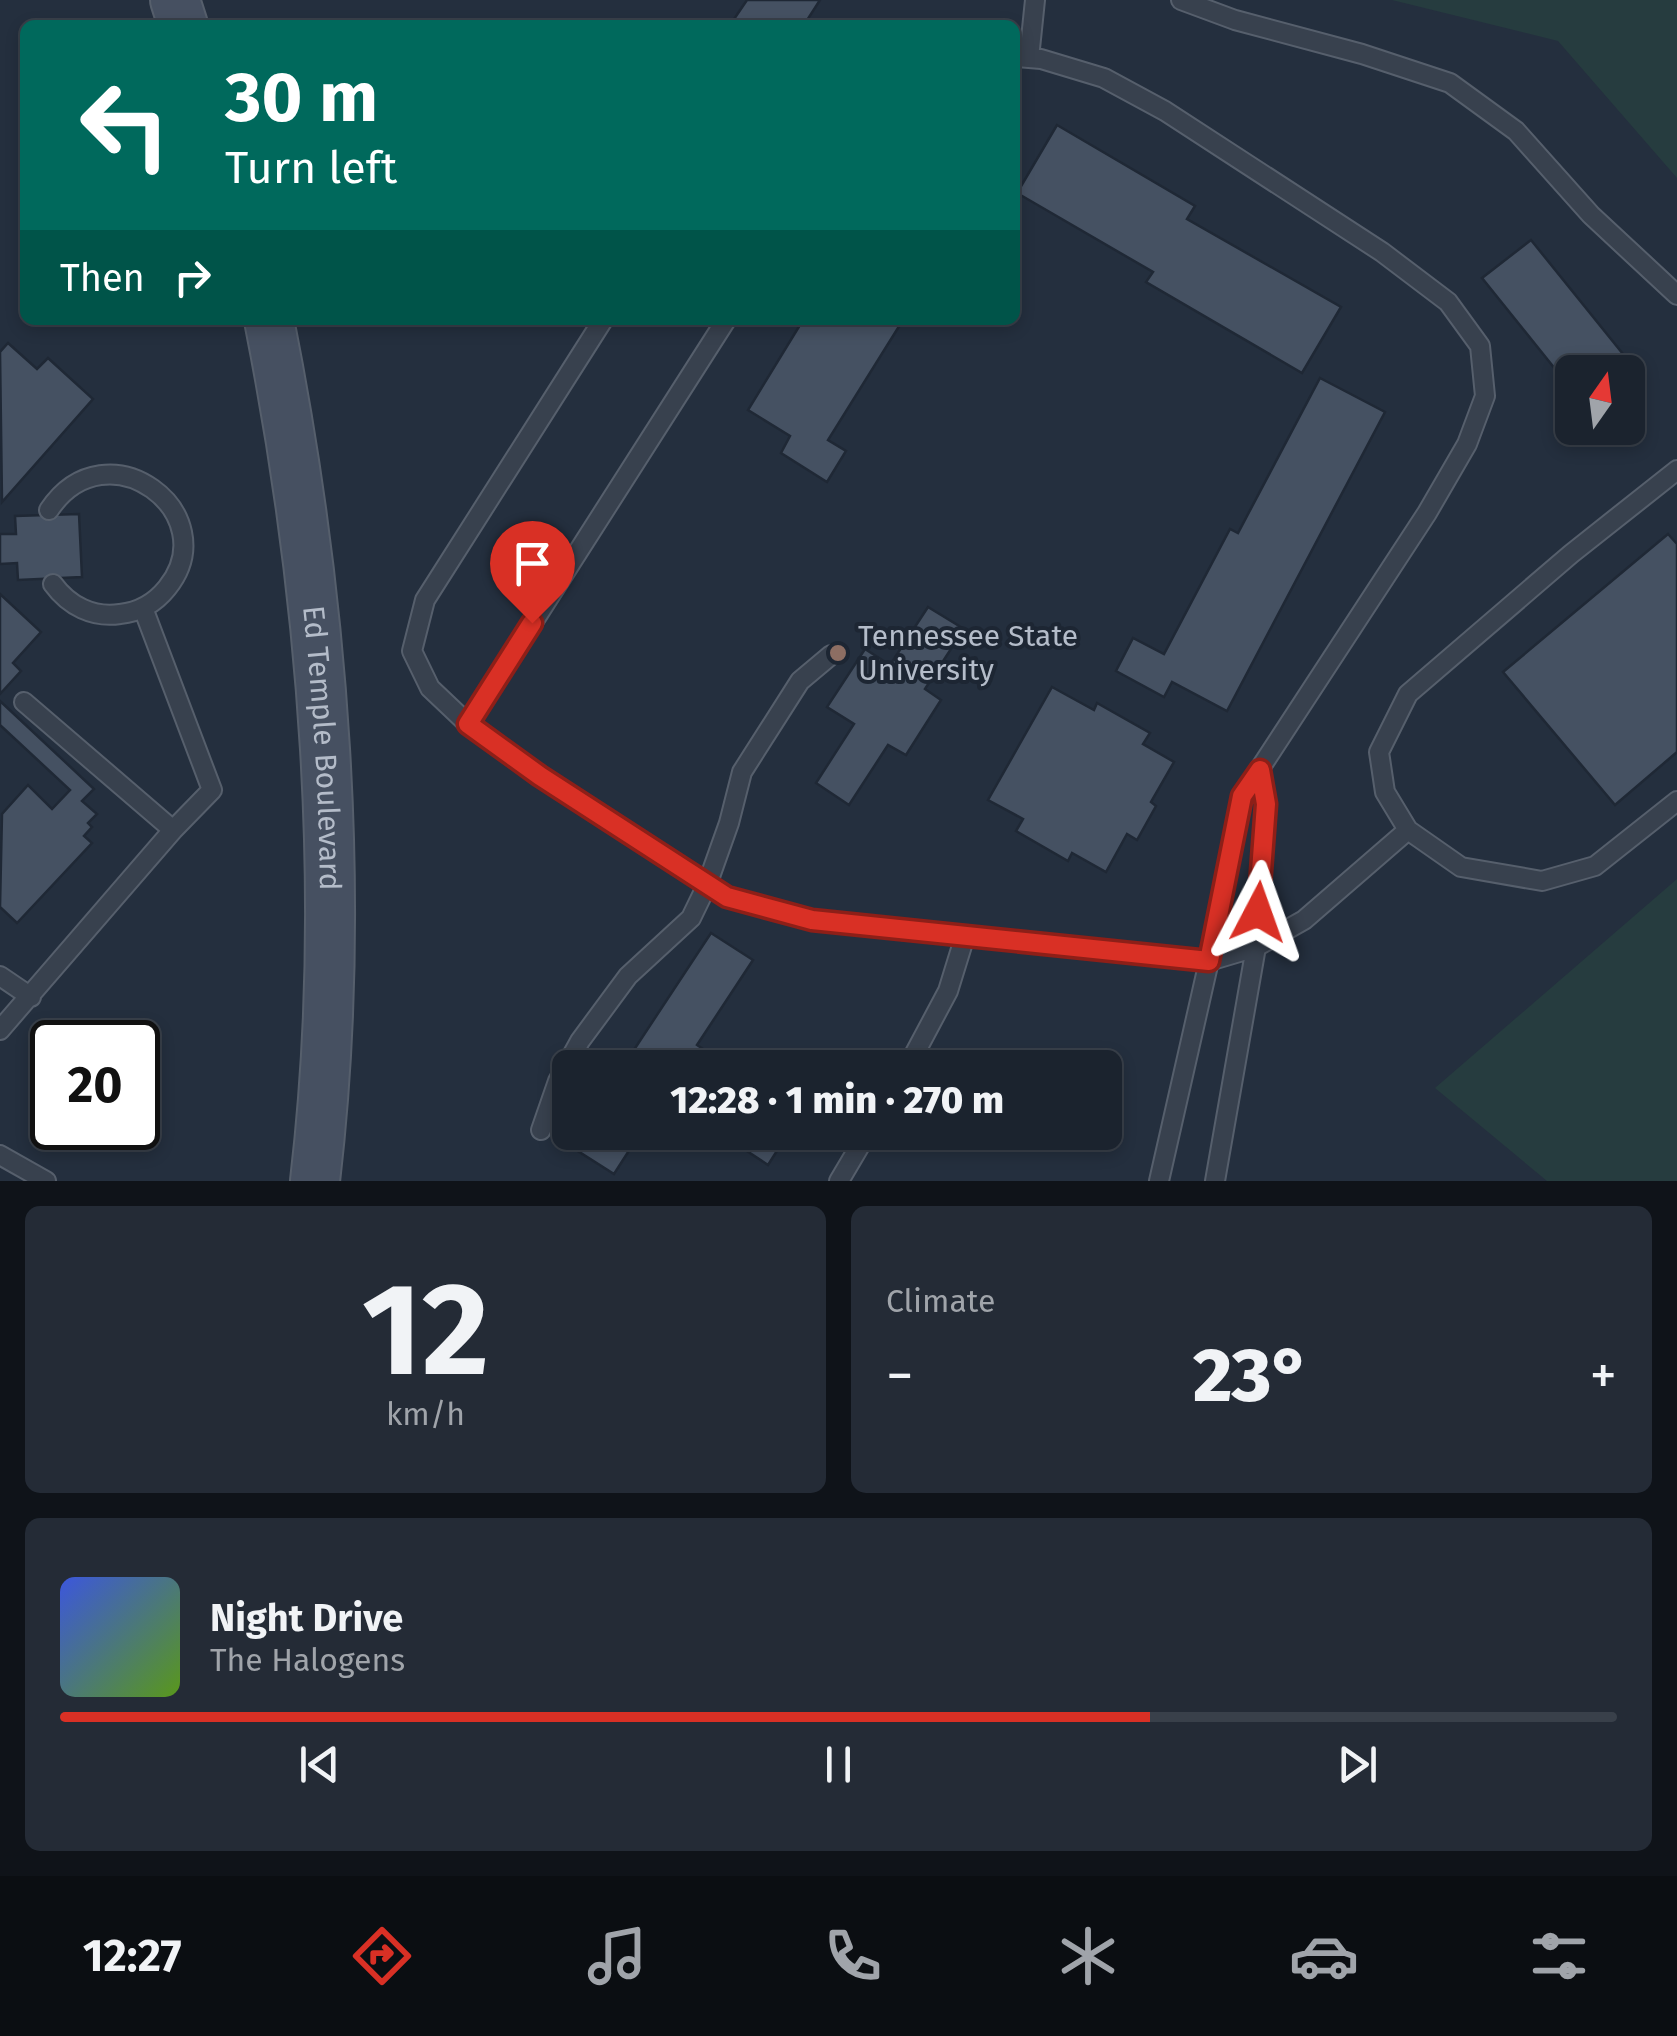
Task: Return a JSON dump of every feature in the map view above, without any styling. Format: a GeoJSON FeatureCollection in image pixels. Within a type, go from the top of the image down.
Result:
{"type":"FeatureCollection","features":[{"type":"Feature","properties":{"kind":"main road","name":"Ed Temple Boulevard"},"geometry":{"type":"LineString","coordinates":[[270,325],[294,445],[327,760],[330,901],[315,1181]]}},
{"type":"Feature","properties":{"kind":"lane"},"geometry":{"type":"LineString","coordinates":[[1035,0],[1022,58],[1104,78],[1165,112],[1382,252],[1448,302],[1480,346],[1485,396],[1467,444],[1427,513],[1242,796],[1159,1181]]}},
{"type":"Feature","properties":{"kind":"lane"},"geometry":{"type":"LineString","coordinates":[[1181,0],[1235,20],[1362,54],[1450,83],[1516,132],[1591,215],[1677,295]]}},
{"type":"Feature","properties":{"kind":"lane"},"geometry":{"type":"LineString","coordinates":[[600,325],[425,600],[412,651],[430,688],[468,724],[540,776],[727,897],[812,920],[1209,961],[1256,947],[1304,920],[1408,830]]}},
{"type":"Feature","properties":{"kind":"lane"},"geometry":{"type":"LineString","coordinates":[[468,724],[723,325]]}},
{"type":"Feature","properties":{"kind":"lane"},"geometry":{"type":"LineString","coordinates":[[1677,470],[1570,554],[1408,694],[1378,752],[1385,792],[1408,830],[1460,867],[1542,882],[1595,866],[1677,801]]}},
{"type":"Feature","properties":{"kind":"lane"},"geometry":{"type":"LineString","coordinates":[[50,510],[75,484],[102,475],[135,478],[162,496],[179,525],[180,561],[169,585],[143,608],[125,614],[98,614],[72,603],[53,584]]}},
{"type":"Feature","properties":{"kind":"lane"},"geometry":{"type":"LineString","coordinates":[[0,1030],[212,790],[143,608]]}},
{"type":"Feature","properties":{"kind":"lane"},"geometry":{"type":"LineString","coordinates":[[540,1130],[558,1081],[580,1041],[628,976],[691,918],[708,885],[742,772],[800,681],[832,655]]}},
{"type":"Feature","properties":{"kind":"lane"},"geometry":{"type":"LineString","coordinates":[[24,702],[173,830]]}},
{"type":"Feature","properties":{"kind":"lane"},"geometry":{"type":"LineString","coordinates":[[1214,1181],[1256,947],[1266,804],[1260,770]]}},
{"type":"Feature","properties":{"kind":"lane"},"geometry":{"type":"LineString","coordinates":[[917,1050],[948,991],[966,936]]}},
{"type":"Feature","properties":{"kind":"lane"},"geometry":{"type":"LineString","coordinates":[[0,976],[31,997]]}},
{"type":"Feature","properties":{"kind":"lane"},"geometry":{"type":"LineString","coordinates":[[839,1181],[857,1150]]}},
{"type":"Feature","properties":{"kind":"lane"},"geometry":{"type":"LineString","coordinates":[[0,1155],[46,1181]]}},
{"type":"Feature","properties":{"kind":"green space"},"geometry":{"type":"Polygon","coordinates":[[[1392,0],[1677,0],[1677,178],[1558,41],[1392,0]]]}},
{"type":"Feature","properties":{"kind":"green space"},"geometry":{"type":"Polygon","coordinates":[[[1677,879],[1677,1181],[1547,1181],[1435,1088],[1677,879]]]}},
{"type":"Feature","properties":{"kind":"building"},"geometry":{"type":"Polygon","coordinates":[[[747,0],[820,0],[807,20],[733,20],[747,0]]]}},
{"type":"Feature","properties":{"kind":"building"},"geometry":{"type":"Polygon","coordinates":[[[1057,125],[1195,206],[1187,219],[1341,307],[1302,373],[1146,282],[1153,272],[1020,195],[1020,188],[1057,125]]]}},
{"type":"Feature","properties":{"kind":"building"},"geometry":{"type":"Polygon","coordinates":[[[1531,240],[1623,354],[1555,355],[1555,369],[1482,278],[1531,240]]]}},
{"type":"Feature","properties":{"kind":"building"},"geometry":{"type":"Polygon","coordinates":[[[800,325],[900,325],[828,440],[846,451],[827,482],[781,453],[790,436],[748,410],[800,325]]]}},
{"type":"Feature","properties":{"kind":"building"},"geometry":{"type":"Polygon","coordinates":[[[8,343],[37,369],[48,358],[93,399],[2,502],[0,352],[8,343]]]}},
{"type":"Feature","properties":{"kind":"building"},"geometry":{"type":"Polygon","coordinates":[[[1320,378],[1385,412],[1227,711],[1172,682],[1164,697],[1116,671],[1133,638],[1164,654],[1230,529],[1238,533],[1320,378]]]}},
{"type":"Feature","properties":{"kind":"building"},"geometry":{"type":"Polygon","coordinates":[[[79,514],[82,577],[18,580],[17,563],[0,564],[0,534],[16,534],[15,516],[79,514]]]}},
{"type":"Feature","properties":{"kind":"building"},"geometry":{"type":"Polygon","coordinates":[[[1668,534],[1677,544],[1677,752],[1615,805],[1503,672],[1668,534]]]}},
{"type":"Feature","properties":{"kind":"building"},"geometry":{"type":"Polygon","coordinates":[[[0,594],[41,632],[13,663],[21,671],[0,694],[0,594]]]}},
{"type":"Feature","properties":{"kind":"building"},"geometry":{"type":"Polygon","coordinates":[[[928,607],[964,629],[925,689],[941,700],[906,755],[888,745],[849,805],[816,783],[854,724],[827,707],[865,649],[890,665],[928,607]]]}},
{"type":"Feature","properties":{"kind":"building"},"geometry":{"type":"Polygon","coordinates":[[[1052,687],[1094,710],[1097,703],[1150,733],[1143,744],[1174,762],[1151,802],[1156,806],[1137,840],[1127,834],[1106,872],[1072,853],[1068,861],[1016,831],[1023,819],[988,800],[1052,687]]]}},
{"type":"Feature","properties":{"kind":"building"},"geometry":{"type":"Polygon","coordinates":[[[0,701],[94,789],[82,801],[97,814],[88,823],[92,827],[84,836],[92,843],[17,923],[0,907],[2,814],[28,785],[52,809],[70,790],[0,725],[0,701]]]}},
{"type":"Feature","properties":{"kind":"building"},"geometry":{"type":"Polygon","coordinates":[[[711,933],[753,960],[697,1045],[704,1050],[634,1050],[711,933]]]}},
{"type":"Feature","properties":{"kind":"building"},"geometry":{"type":"Polygon","coordinates":[[[576,1150],[629,1150],[614,1174],[576,1150]]]}},
{"type":"Feature","properties":{"kind":"building"},"geometry":{"type":"Polygon","coordinates":[[[745,1150],[778,1150],[768,1165],[745,1150]]]}},
{"type":"Feature","properties":{"kind":"place","name":"Tennessee State University"},"geometry":{"type":"Point","coordinates":[838,653]}},
{"type":"Feature","properties":{"kind":"route"},"geometry":{"type":"LineString","coordinates":[[532,623],[468,724],[540,776],[727,897],[812,920],[1209,961],[1242,796],[1260,770],[1266,804],[1258,912]]}}]}
